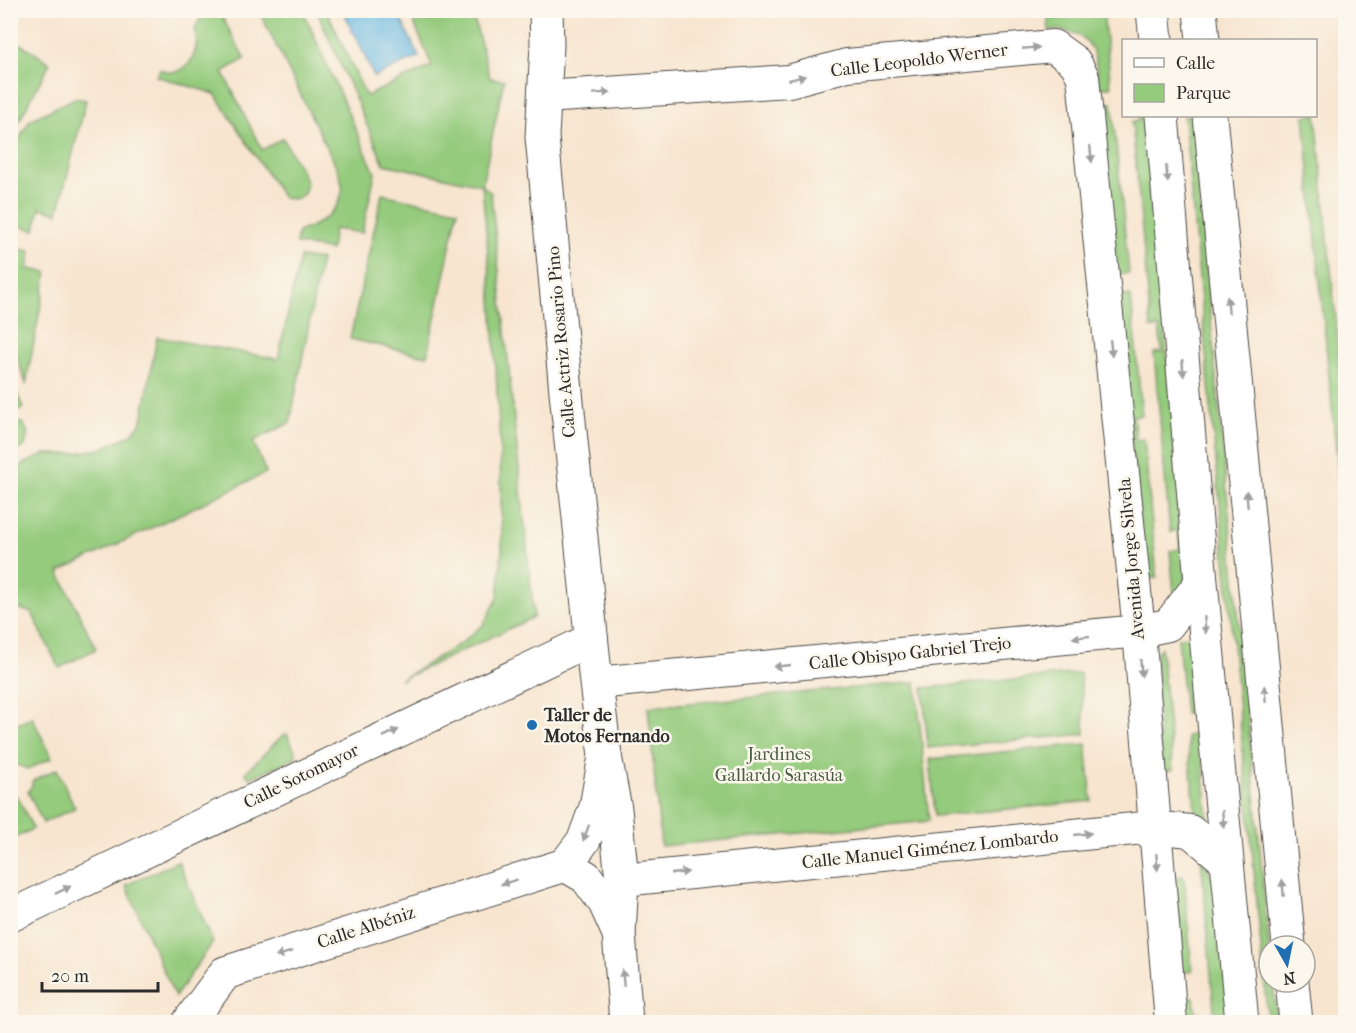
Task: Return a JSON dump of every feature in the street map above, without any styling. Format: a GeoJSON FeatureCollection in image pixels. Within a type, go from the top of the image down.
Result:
{"type":"FeatureCollection","features":[{"type":"Feature","properties":{"kind":"main road","name":"Calle Actriz Rosario Pino"},"geometry":{"type":"LineString","coordinates":[[546,10],[547,45],[542,136],[567,402],[605,756]]}},
{"type":"Feature","properties":{"kind":"main road"},"geometry":{"type":"LineString","coordinates":[[1153,10],[1156,39]]}},
{"type":"Feature","properties":{"kind":"main road"},"geometry":{"type":"LineString","coordinates":[[1200,10],[1203,39]]}},
{"type":"Feature","properties":{"kind":"main road"},"geometry":{"type":"LineString","coordinates":[[1162,117],[1201,582],[1242,1023]]}},
{"type":"Feature","properties":{"kind":"main road"},"geometry":{"type":"LineString","coordinates":[[1210,117],[1288,934]]}},
{"type":"Feature","properties":{"kind":"main road"},"geometry":{"type":"LineString","coordinates":[[605,756],[596,807],[584,840],[565,865],[586,877],[605,903],[619,934]]}},
{"type":"Feature","properties":{"kind":"main road"},"geometry":{"type":"LineString","coordinates":[[605,756],[615,809],[622,880],[619,934],[626,1023]]}},
{"type":"Feature","properties":{"kind":"main road","name":"Calle Albéniz"},"geometry":{"type":"LineString","coordinates":[[189,1023],[225,973],[565,865]]}},
{"type":"Feature","properties":{"kind":"main road"},"geometry":{"type":"LineString","coordinates":[[1293,994],[1296,1023]]}},
{"type":"Feature","properties":{"kind":"street","name":"Calle Actriz Rosario Pino"},"geometry":{"type":"LineString","coordinates":[[547,45],[555,10]]}},
{"type":"Feature","properties":{"kind":"street","name":"Calle Leopoldo Werner"},"geometry":{"type":"LineString","coordinates":[[544,97],[789,81],[847,65],[1053,46],[1075,63],[1083,78],[1085,96]]}},
{"type":"Feature","properties":{"kind":"street","name":"Avenida Jorge Silvela"},"geometry":{"type":"LineString","coordinates":[[1085,96],[1139,631],[1171,1023]]}},
{"type":"Feature","properties":{"kind":"street","name":"Calle Obispo Gabriel Trejo"},"geometry":{"type":"LineString","coordinates":[[597,683],[1139,631],[1168,625],[1201,582]]}},
{"type":"Feature","properties":{"kind":"street","name":"Calle Sotomayor"},"geometry":{"type":"LineString","coordinates":[[10,916],[592,639]]}},
{"type":"Feature","properties":{"kind":"street","name":"Calle Manuel Giménez Lombardo"},"geometry":{"type":"LineString","coordinates":[[622,880],[1154,827],[1190,831],[1227,862]]}},
{"type":"Feature","properties":{"kind":"green space"},"geometry":{"type":"Polygon","coordinates":[[[215,11],[221,15],[245,59],[223,72],[262,150],[283,138],[304,176],[307,184],[304,194],[295,199],[283,198],[215,94],[156,76],[160,69],[169,72],[177,71],[190,62],[196,46],[195,29],[203,13],[215,11]]]}},
{"type":"Feature","properties":{"kind":"green space"},"geometry":{"type":"Polygon","coordinates":[[[259,11],[303,11],[375,173],[362,233],[334,229],[331,250],[296,244],[298,232],[319,222],[336,207],[342,193],[342,185],[338,170],[259,11]]]}},
{"type":"Feature","properties":{"kind":"green space"},"geometry":{"type":"Polygon","coordinates":[[[317,11],[327,11],[366,96],[432,66],[409,11],[472,11],[490,78],[504,80],[482,185],[384,164],[317,11]]]}},
{"type":"Feature","properties":{"kind":"green space"},"geometry":{"type":"Polygon","coordinates":[[[1103,12],[1111,87],[1099,88],[1093,53],[1084,38],[1064,31],[1049,30],[1048,18],[1103,12]]]}},
{"type":"Feature","properties":{"kind":"green space"},"geometry":{"type":"Polygon","coordinates":[[[11,38],[50,63],[11,136],[11,38]]]}},
{"type":"Feature","properties":{"kind":"green space"},"geometry":{"type":"Polygon","coordinates":[[[75,98],[86,100],[58,213],[40,208],[35,230],[11,224],[11,153],[30,120],[75,98]]]}},
{"type":"Feature","properties":{"kind":"green space"},"geometry":{"type":"Polygon","coordinates":[[[1112,103],[1129,273],[1119,275],[1122,296],[1131,296],[1142,415],[1133,416],[1136,440],[1144,439],[1157,578],[1144,579],[1099,105],[1112,103]]]}},
{"type":"Feature","properties":{"kind":"green space"},"geometry":{"type":"Polygon","coordinates":[[[1139,117],[1144,117],[1187,564],[1185,580],[1175,603],[1170,551],[1180,549],[1178,530],[1170,532],[1154,353],[1162,352],[1159,328],[1151,328],[1132,122],[1139,121],[1139,117]]]}},
{"type":"Feature","properties":{"kind":"green space"},"geometry":{"type":"Polygon","coordinates":[[[1184,117],[1192,117],[1268,934],[1260,934],[1184,117]]]}},
{"type":"Feature","properties":{"kind":"green space"},"geometry":{"type":"Polygon","coordinates":[[[1304,117],[1316,117],[1345,414],[1345,543],[1304,117]]]}},
{"type":"Feature","properties":{"kind":"green space"},"geometry":{"type":"Polygon","coordinates":[[[482,185],[491,193],[534,617],[400,680],[460,644],[483,625],[498,598],[502,550],[500,445],[492,299],[482,185]]]}},
{"type":"Feature","properties":{"kind":"green space"},"geometry":{"type":"Polygon","coordinates":[[[382,194],[458,210],[427,356],[350,339],[382,194]]]}},
{"type":"Feature","properties":{"kind":"green space"},"geometry":{"type":"Polygon","coordinates":[[[10,248],[31,251],[28,269],[47,272],[26,384],[11,339],[10,248]]]}},
{"type":"Feature","properties":{"kind":"green space"},"geometry":{"type":"Polygon","coordinates":[[[300,257],[321,260],[290,423],[253,441],[266,473],[59,572],[96,649],[59,668],[32,613],[11,606],[11,470],[45,454],[69,454],[101,449],[132,434],[142,421],[157,337],[278,359],[300,257]]]}},
{"type":"Feature","properties":{"kind":"green space"},"geometry":{"type":"Polygon","coordinates":[[[10,376],[23,408],[19,411],[11,410],[10,376]]]}},
{"type":"Feature","properties":{"kind":"green space"},"geometry":{"type":"Polygon","coordinates":[[[11,422],[23,423],[28,433],[25,446],[11,454],[11,422]]]}},
{"type":"Feature","properties":{"kind":"green space"},"geometry":{"type":"Polygon","coordinates":[[[1187,636],[1191,639],[1208,817],[1204,821],[1196,817],[1187,736],[1197,734],[1194,713],[1185,714],[1178,638],[1187,636]]]}},
{"type":"Feature","properties":{"kind":"green space"},"geometry":{"type":"Polygon","coordinates":[[[1161,648],[1173,770],[1160,773],[1156,653],[1161,648]]]}},
{"type":"Feature","properties":{"kind":"green space"},"geometry":{"type":"Polygon","coordinates":[[[1080,673],[1085,734],[928,748],[923,688],[1080,673]]]}},
{"type":"Feature","properties":{"kind":"green space","name":"Jardines Gallardo Sarasúa"},"geometry":{"type":"Polygon","coordinates":[[[916,682],[929,821],[661,846],[648,707],[916,682]]]}},
{"type":"Feature","properties":{"kind":"green space"},"geometry":{"type":"Polygon","coordinates":[[[32,717],[52,758],[28,769],[16,765],[11,754],[11,728],[32,717]]]}},
{"type":"Feature","properties":{"kind":"green space"},"geometry":{"type":"Polygon","coordinates":[[[287,734],[296,753],[295,758],[250,778],[245,773],[282,736],[287,734]]]}},
{"type":"Feature","properties":{"kind":"green space"},"geometry":{"type":"Polygon","coordinates":[[[1086,744],[1092,801],[935,816],[930,759],[1086,744]]]}},
{"type":"Feature","properties":{"kind":"green space"},"geometry":{"type":"Polygon","coordinates":[[[57,769],[75,808],[43,823],[28,792],[32,781],[57,769]]]}},
{"type":"Feature","properties":{"kind":"green space"},"geometry":{"type":"Polygon","coordinates":[[[11,795],[18,797],[33,829],[11,840],[11,795]]]}},
{"type":"Feature","properties":{"kind":"green space"},"geometry":{"type":"Polygon","coordinates":[[[1201,857],[1215,881],[1229,1022],[1215,1022],[1201,857]]]}},
{"type":"Feature","properties":{"kind":"green space"},"geometry":{"type":"Polygon","coordinates":[[[178,861],[213,942],[175,997],[126,885],[178,861]]]}},
{"type":"Feature","properties":{"kind":"green space"},"geometry":{"type":"Polygon","coordinates":[[[1184,876],[1192,971],[1183,972],[1185,997],[1194,997],[1197,1022],[1185,1022],[1172,878],[1184,876]]]}},
{"type":"Feature","properties":{"kind":"green space"},"geometry":{"type":"Polygon","coordinates":[[[1265,994],[1274,994],[1277,1022],[1268,1022],[1265,994]]]}},
{"type":"Feature","properties":{"kind":"water"},"geometry":{"type":"Polygon","coordinates":[[[344,11],[399,11],[419,57],[374,77],[344,11]]]}},
{"type":"Feature","properties":{"kind":"place","name":"Taller de Motos Fernando"},"geometry":{"type":"Point","coordinates":[532,725]}}]}
